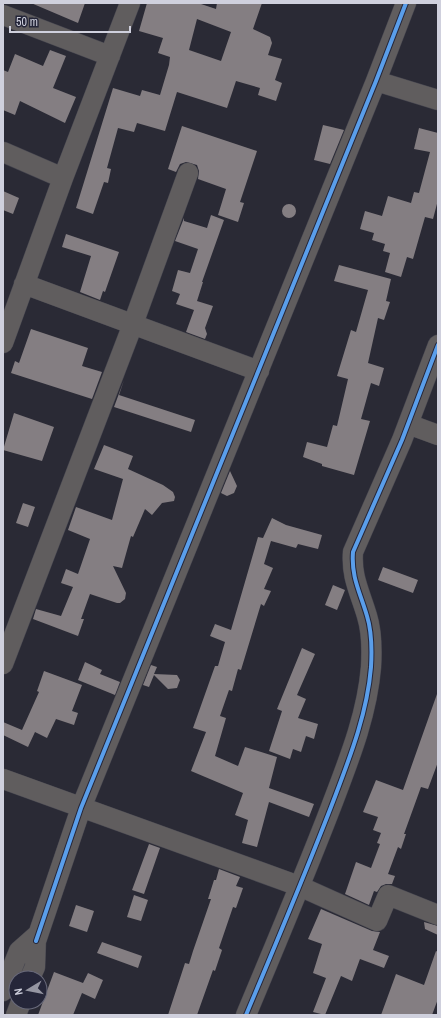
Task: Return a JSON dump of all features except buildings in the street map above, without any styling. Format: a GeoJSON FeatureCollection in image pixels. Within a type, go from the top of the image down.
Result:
{"type":"FeatureCollection","features":[{"type":"Feature","properties":{"kind":"street"},"geometry":{"type":"LineString","coordinates":[[3,343],[63,178],[130,3]]}},
{"type":"Feature","properties":{"kind":"street"},"geometry":{"type":"LineString","coordinates":[[36,942],[81,808],[259,371],[406,3]]}},
{"type":"Feature","properties":{"kind":"street"},"geometry":{"type":"LineString","coordinates":[[3,15],[110,56]]}},
{"type":"Feature","properties":{"kind":"street"},"geometry":{"type":"LineString","coordinates":[[376,81],[438,100]]}},
{"type":"Feature","properties":{"kind":"street"},"geometry":{"type":"LineString","coordinates":[[3,152],[63,178]]}},
{"type":"Feature","properties":{"kind":"street"},"geometry":{"type":"LineString","coordinates":[[3,664],[133,324],[188,173]]}},
{"type":"Feature","properties":{"kind":"street"},"geometry":{"type":"LineString","coordinates":[[24,284],[259,371]]}},
{"type":"Feature","properties":{"kind":"street"},"geometry":{"type":"LineString","coordinates":[[246,1015],[300,886],[358,731],[371,668],[370,629],[354,581],[352,566],[353,552],[408,424],[438,345]]}},
{"type":"Feature","properties":{"kind":"street"},"geometry":{"type":"LineString","coordinates":[[408,424],[438,435]]}},
{"type":"Feature","properties":{"kind":"street"},"geometry":{"type":"LineString","coordinates":[[3,779],[300,886],[377,921],[388,895],[438,914]]}},
{"type":"Feature","properties":{"kind":"street"},"geometry":{"type":"LineString","coordinates":[[3,991],[19,952],[36,936],[34,970]]}},
{"type":"Feature","properties":{"kind":"cycle path"},"geometry":{"type":"LineString","coordinates":[[36,941],[81,808],[376,81],[406,3]]}},
{"type":"Feature","properties":{"kind":"cycle path"},"geometry":{"type":"LineString","coordinates":[[246,1015],[321,833],[350,756],[361,721],[369,685],[372,654],[369,622],[353,569],[353,552],[402,440],[438,345]]}}]}
